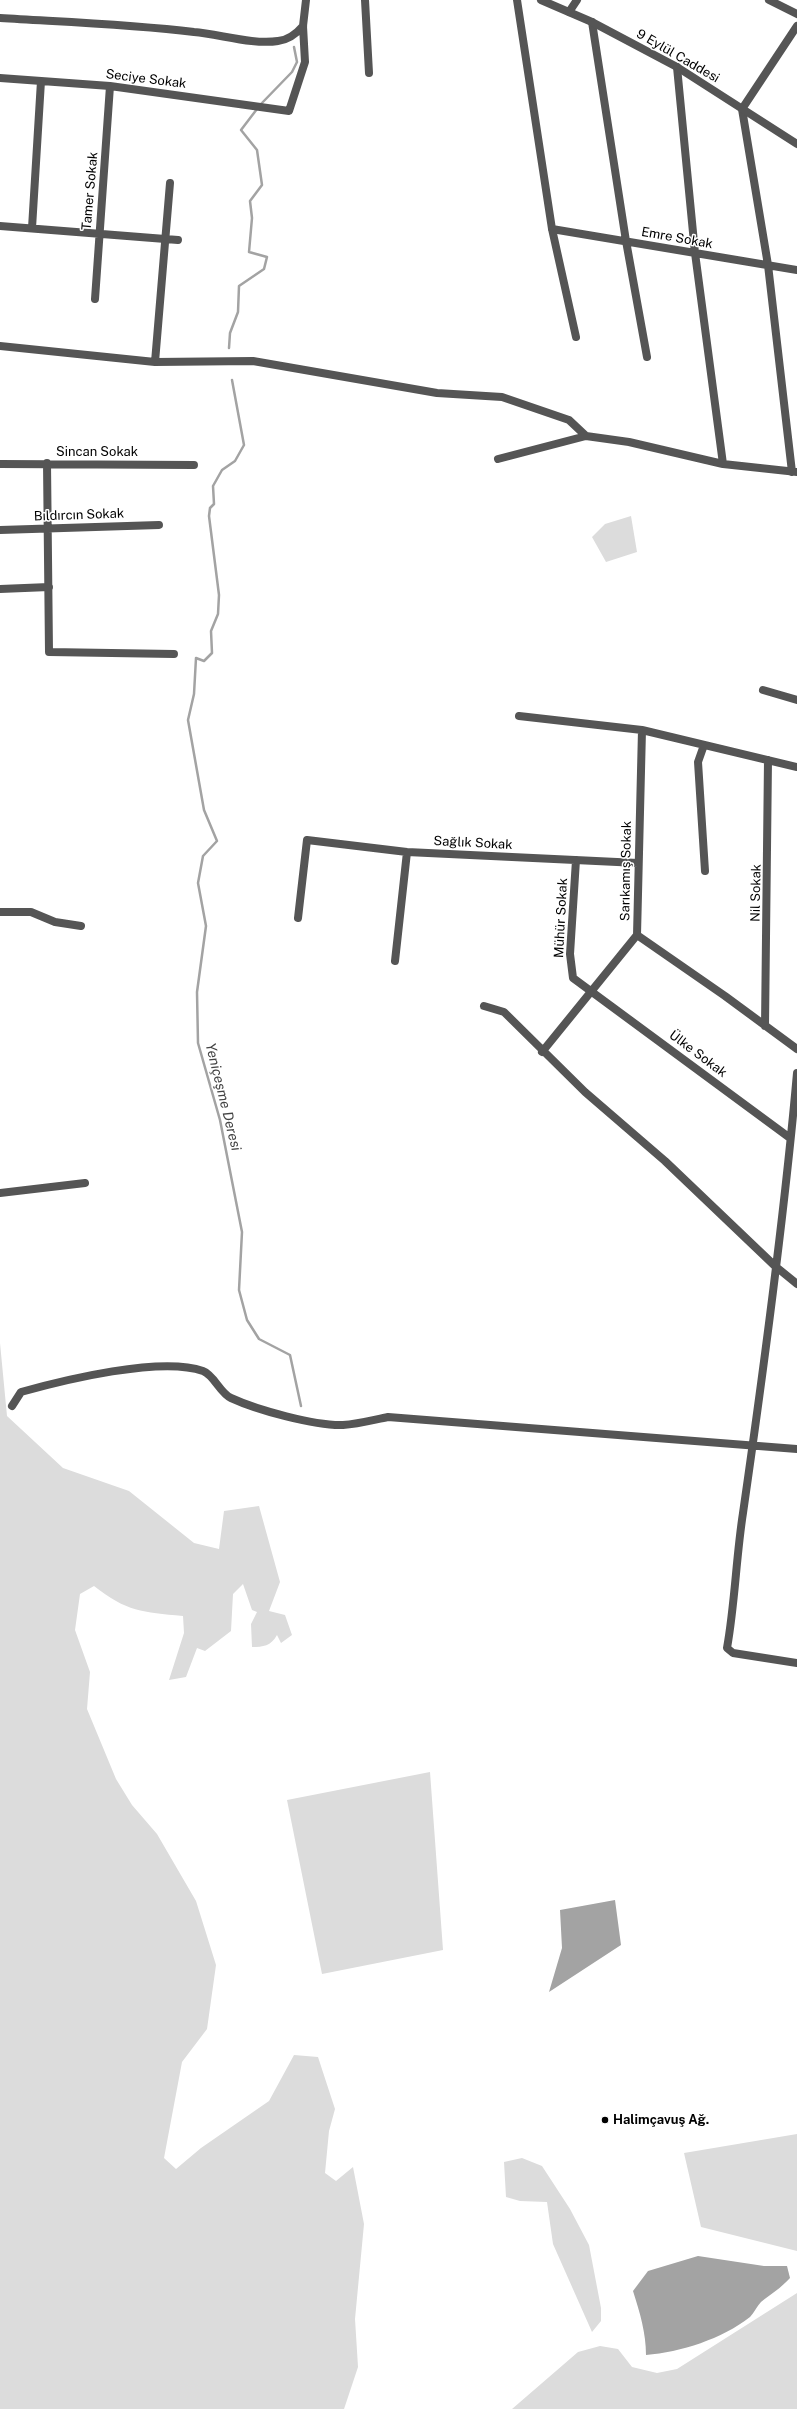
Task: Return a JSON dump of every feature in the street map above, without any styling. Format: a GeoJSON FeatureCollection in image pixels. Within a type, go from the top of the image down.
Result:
{"type":"FeatureCollection","features":[{"type":"Feature","properties":{"kind":"street"},"geometry":{"type":"LineString","coordinates":[[0,18],[98,23],[266,41],[279,41],[295,34],[304,26],[306,0]]}},
{"type":"Feature","properties":{"kind":"street"},"geometry":{"type":"LineString","coordinates":[[365,0],[369,73]]}},
{"type":"Feature","properties":{"kind":"street"},"geometry":{"type":"LineString","coordinates":[[517,0],[552,228],[576,337]]}},
{"type":"Feature","properties":{"kind":"street","name":"9 Eylül Caddesi"},"geometry":{"type":"LineString","coordinates":[[541,0],[592,22],[677,67],[797,144]]}},
{"type":"Feature","properties":{"kind":"street"},"geometry":{"type":"LineString","coordinates":[[569,12],[578,0]]}},
{"type":"Feature","properties":{"kind":"street"},"geometry":{"type":"LineString","coordinates":[[769,0],[797,14]]}},
{"type":"Feature","properties":{"kind":"street"},"geometry":{"type":"LineString","coordinates":[[592,22],[626,241],[647,357]]}},
{"type":"Feature","properties":{"kind":"street","name":"Seciye Sokak"},"geometry":{"type":"LineString","coordinates":[[0,78],[110,86],[289,110],[305,62],[304,26]]}},
{"type":"Feature","properties":{"kind":"street"},"geometry":{"type":"LineString","coordinates":[[498,459],[586,436],[629,442],[723,464],[794,472],[768,265],[742,109],[797,26]]}},
{"type":"Feature","properties":{"kind":"street"},"geometry":{"type":"LineString","coordinates":[[677,67],[695,253],[723,464]]}},
{"type":"Feature","properties":{"kind":"street"},"geometry":{"type":"LineString","coordinates":[[32,228],[41,81]]}},
{"type":"Feature","properties":{"kind":"street","name":"Tamer Sokak"},"geometry":{"type":"LineString","coordinates":[[95,299],[98,235],[110,86]]}},
{"type":"Feature","properties":{"kind":"street"},"geometry":{"type":"LineString","coordinates":[[155,362],[170,183]]}},
{"type":"Feature","properties":{"kind":"street"},"geometry":{"type":"LineString","coordinates":[[0,226],[98,235],[178,240]]}},
{"type":"Feature","properties":{"kind":"street","name":"Emre Sokak"},"geometry":{"type":"LineString","coordinates":[[552,228],[797,270]]}},
{"type":"Feature","properties":{"kind":"street"},"geometry":{"type":"LineString","coordinates":[[0,346],[155,362],[254,361],[437,393],[502,397],[570,420],[586,436]]}},
{"type":"Feature","properties":{"kind":"street"},"geometry":{"type":"LineString","coordinates":[[47,463],[49,528],[49,652],[174,654]]}},
{"type":"Feature","properties":{"kind":"street","name":"Sincan Sokak"},"geometry":{"type":"LineString","coordinates":[[0,464],[47,463],[194,465]]}},
{"type":"Feature","properties":{"kind":"street","name":"Bıldırcın Sokak"},"geometry":{"type":"LineString","coordinates":[[0,530],[159,525]]}},
{"type":"Feature","properties":{"kind":"street"},"geometry":{"type":"LineString","coordinates":[[0,588],[49,587]]}},
{"type":"Feature","properties":{"kind":"street"},"geometry":{"type":"LineString","coordinates":[[763,690],[797,700]]}},
{"type":"Feature","properties":{"kind":"street"},"geometry":{"type":"LineString","coordinates":[[519,716],[642,730],[797,767]]}},
{"type":"Feature","properties":{"kind":"street","name":"Sarıkamış Sokak"},"geometry":{"type":"LineString","coordinates":[[542,1052],[637,935],[642,730]]}},
{"type":"Feature","properties":{"kind":"street"},"geometry":{"type":"LineString","coordinates":[[704,745],[698,762],[705,871]]}},
{"type":"Feature","properties":{"kind":"street","name":"Nil Sokak"},"geometry":{"type":"LineString","coordinates":[[765,1026],[768,760]]}},
{"type":"Feature","properties":{"kind":"street","name":"Sağlık Sokak"},"geometry":{"type":"LineString","coordinates":[[298,918],[307,840],[407,852],[638,863]]}},
{"type":"Feature","properties":{"kind":"street"},"geometry":{"type":"LineString","coordinates":[[395,961],[407,852]]}},
{"type":"Feature","properties":{"kind":"street","name":"Mühür Sokak"},"geometry":{"type":"LineString","coordinates":[[576,860],[570,954],[573,978],[591,991]]}},
{"type":"Feature","properties":{"kind":"street"},"geometry":{"type":"LineString","coordinates":[[0,912],[31,912],[55,922],[81,926]]}},
{"type":"Feature","properties":{"kind":"street"},"geometry":{"type":"LineString","coordinates":[[637,935],[797,1049]]}},
{"type":"Feature","properties":{"kind":"street","name":"Ülke Sokak"},"geometry":{"type":"LineString","coordinates":[[591,991],[790,1138]]}},
{"type":"Feature","properties":{"kind":"street"},"geometry":{"type":"LineString","coordinates":[[484,1006],[504,1012],[542,1052],[665,1161],[775,1266],[797,1284]]}},
{"type":"Feature","properties":{"kind":"street"},"geometry":{"type":"LineString","coordinates":[[797,1073],[754,1445],[742,1515],[735,1600],[727,1648],[733,1653],[797,1663]]}},
{"type":"Feature","properties":{"kind":"street"},"geometry":{"type":"LineString","coordinates":[[0,1193],[85,1183]]}},
{"type":"Feature","properties":{"kind":"street"},"geometry":{"type":"LineString","coordinates":[[12,1406],[21,1392],[48,1385],[141,1367],[180,1368],[204,1372],[230,1398],[288,1417],[334,1424],[342,1425],[388,1417],[797,1449]]}},
{"type":"Feature","properties":{"kind":"shaded area"},"geometry":{"type":"Polygon","coordinates":[[[631,516],[637,552],[606,562],[592,537],[605,524],[631,516]]]}},
{"type":"Feature","properties":{"kind":"shaded area"},"geometry":{"type":"Polygon","coordinates":[[[0,1343],[7,1416],[63,1468],[129,1491],[194,1543],[219,1549],[224,1511],[259,1506],[280,1582],[269,1611],[285,1615],[292,1635],[281,1643],[277,1635],[269,1644],[260,1647],[252,1647],[251,1624],[257,1612],[252,1610],[243,1584],[233,1594],[231,1631],[205,1651],[197,1648],[186,1677],[169,1680],[184,1633],[183,1616],[146,1612],[126,1606],[106,1595],[94,1586],[80,1594],[75,1630],[90,1672],[87,1709],[116,1779],[132,1805],[157,1834],[196,1901],[216,1965],[207,2029],[182,2062],[164,2158],[176,2169],[201,2148],[269,2101],[294,2055],[318,2057],[335,2109],[329,2131],[325,2173],[336,2181],[353,2167],[364,2224],[355,2319],[358,2367],[344,2409],[0,2409],[0,1343]]]}},
{"type":"Feature","properties":{"kind":"shaded area"},"geometry":{"type":"Polygon","coordinates":[[[430,1772],[443,1950],[322,1974],[287,1800],[430,1772]]]}},
{"type":"Feature","properties":{"kind":"shaded area"},"geometry":{"type":"Polygon","coordinates":[[[615,1900],[621,1945],[549,1992],[562,1948],[560,1910],[615,1900]]]}},
{"type":"Feature","properties":{"kind":"shaded area"},"geometry":{"type":"Polygon","coordinates":[[[797,2134],[797,2251],[701,2227],[684,2153],[797,2134]]]}},
{"type":"Feature","properties":{"kind":"shaded area"},"geometry":{"type":"Polygon","coordinates":[[[522,2158],[542,2166],[570,2209],[589,2245],[601,2308],[601,2321],[592,2332],[553,2244],[547,2202],[520,2201],[506,2197],[504,2162],[522,2158]]]}},
{"type":"Feature","properties":{"kind":"shaded area"},"geometry":{"type":"Polygon","coordinates":[[[698,2256],[764,2266],[787,2266],[790,2278],[780,2288],[761,2302],[750,2317],[727,2332],[701,2343],[673,2351],[646,2355],[644,2331],[633,2291],[648,2271],[698,2256]]]}},
{"type":"Feature","properties":{"kind":"shaded area"},"geometry":{"type":"Polygon","coordinates":[[[797,2293],[797,2409],[512,2409],[578,2352],[600,2346],[618,2349],[632,2367],[657,2373],[677,2369],[797,2293]]]}},
{"type":"Feature","properties":{"kind":"waterway","name":"Yeniçeşme Deresi"},"geometry":{"type":"LineString","coordinates":[[260,105],[292,72],[297,62],[294,47]]}},
{"type":"Feature","properties":{"kind":"waterway","name":"Yeniçeşme Deresi"},"geometry":{"type":"LineString","coordinates":[[229,348],[230,333],[238,312],[239,286],[264,269],[267,257],[249,252],[252,218],[250,201],[262,185],[257,150],[241,130],[257,109]]}},
{"type":"Feature","properties":{"kind":"waterway","name":"Yeniçeşme Deresi"},"geometry":{"type":"LineString","coordinates":[[232,380],[244,445],[235,461],[222,470],[213,486],[214,504],[210,508],[209,516],[219,595],[218,614],[211,631],[212,653],[204,661],[196,658],[194,694],[188,720],[204,810],[217,841],[203,856],[198,883],[206,926],[197,992],[198,1043],[220,1120],[242,1232],[239,1290],[247,1320],[259,1339],[290,1355],[301,1406]]}},
{"type":"Feature","properties":{"kind":"place","name":"Halimçavuş Ağ."},"geometry":{"type":"Point","coordinates":[605,2120]}}]}
